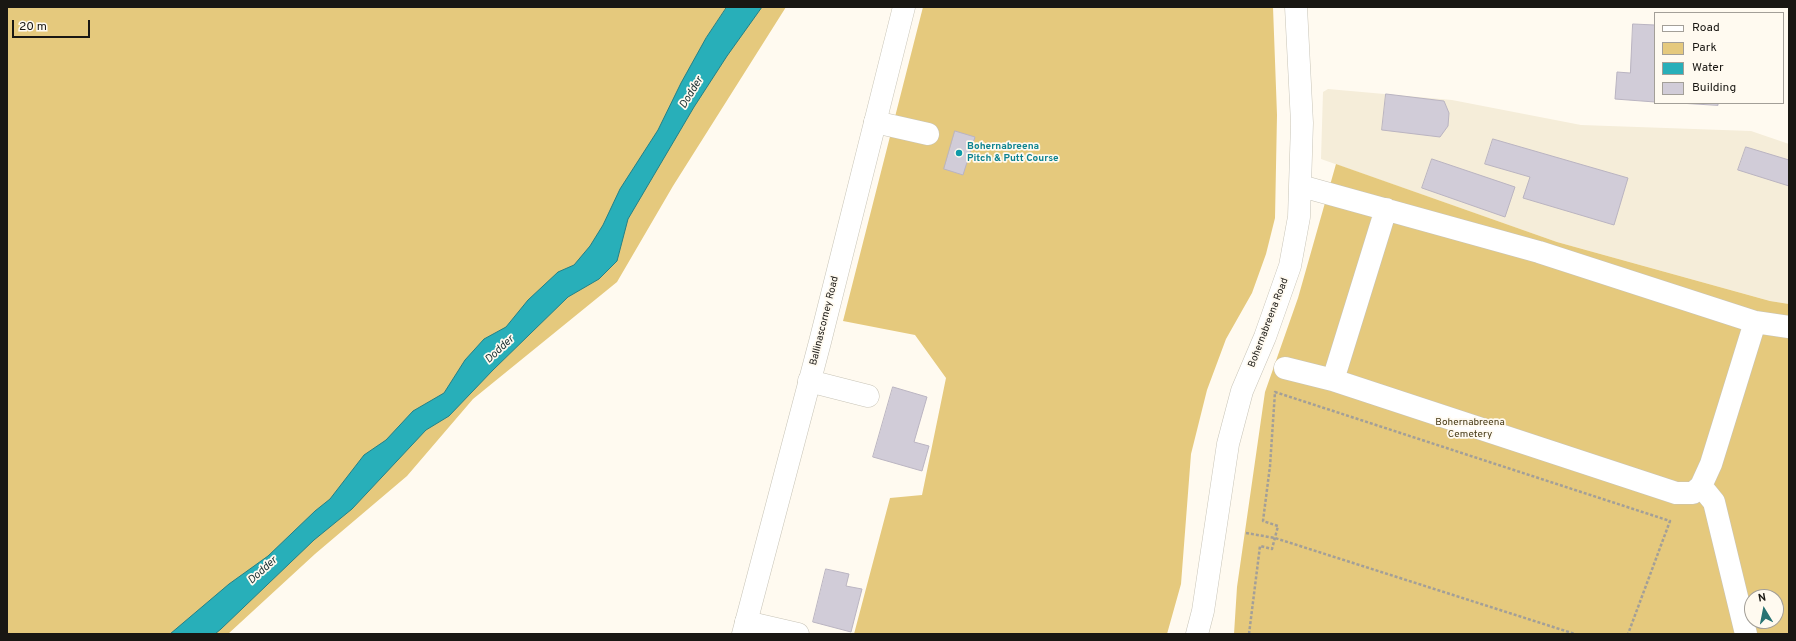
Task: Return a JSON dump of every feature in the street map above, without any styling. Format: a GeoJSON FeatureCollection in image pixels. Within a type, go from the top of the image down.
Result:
{"type":"FeatureCollection","features":[{"type":"Feature","properties":{"kind":"street","name":"Ballinascorney Road"},"geometry":{"type":"LineString","coordinates":[[745,628],[904,7]]}},
{"type":"Feature","properties":{"kind":"street","name":"Bohernabreena Road"},"geometry":{"type":"LineString","coordinates":[[1197,634],[1204,611],[1228,444],[1242,391],[1265,337],[1290,266],[1299,217],[1302,123],[1296,7]]}},
{"type":"Feature","properties":{"kind":"street"},"geometry":{"type":"LineString","coordinates":[[875,122],[928,134]]}},
{"type":"Feature","properties":{"kind":"street"},"geometry":{"type":"LineString","coordinates":[[1301,186],[1539,252],[1755,322],[1789,328]]}},
{"type":"Feature","properties":{"kind":"street"},"geometry":{"type":"LineString","coordinates":[[1333,380],[1386,209]]}},
{"type":"Feature","properties":{"kind":"street"},"geometry":{"type":"LineString","coordinates":[[1284,368],[1333,380],[1676,493],[1693,493],[1701,486],[1711,464],[1755,322]]}},
{"type":"Feature","properties":{"kind":"street"},"geometry":{"type":"LineString","coordinates":[[809,381],[868,396]]}},
{"type":"Feature","properties":{"kind":"street"},"geometry":{"type":"LineString","coordinates":[[1701,486],[1714,502],[1746,634]]}},
{"type":"Feature","properties":{"kind":"street"},"geometry":{"type":"LineString","coordinates":[[745,628],[798,634]]}},
{"type":"Feature","properties":{"kind":"path"},"geometry":{"type":"LineString","coordinates":[[1249,634],[1260,546],[1272,549],[1278,526],[1263,521],[1270,460],[1275,392],[1670,521],[1628,634]]}},
{"type":"Feature","properties":{"kind":"path"},"geometry":{"type":"LineString","coordinates":[[1246,533],[1275,538],[1575,634]]}},
{"type":"Feature","properties":{"kind":"shaded area"},"geometry":{"type":"Polygon","coordinates":[[[1328,89],[1452,100],[1581,125],[1751,131],[1789,144],[1789,304],[1770,301],[1557,242],[1321,159],[1323,92],[1328,89]]]}},
{"type":"Feature","properties":{"kind":"green space"},"geometry":{"type":"Polygon","coordinates":[[[7,7],[786,7],[673,186],[617,282],[473,399],[407,476],[315,554],[228,634],[7,634],[7,7]]]}},
{"type":"Feature","properties":{"kind":"green space"},"geometry":{"type":"Polygon","coordinates":[[[923,7],[1273,7],[1277,115],[1275,218],[1266,254],[1252,293],[1226,339],[1207,390],[1191,454],[1181,584],[1167,634],[854,634],[890,498],[922,495],[946,378],[915,335],[843,321],[923,7]]]}},
{"type":"Feature","properties":{"kind":"green space","name":"Bohernabreena Cemetery"},"geometry":{"type":"Polygon","coordinates":[[[1336,164],[1557,242],[1770,301],[1789,304],[1789,634],[1234,634],[1237,587],[1265,392],[1298,298],[1336,164]]]}},
{"type":"Feature","properties":{"kind":"water","name":"Dodder"},"geometry":{"type":"Polygon","coordinates":[[[727,7],[762,7],[727,56],[694,107],[628,219],[617,261],[599,279],[568,297],[493,370],[449,416],[426,430],[352,509],[314,540],[221,629],[215,634],[170,634],[229,584],[268,556],[315,511],[330,499],[364,455],[386,440],[413,411],[444,393],[465,360],[484,339],[506,327],[528,300],[558,272],[574,265],[590,246],[603,225],[620,189],[658,130],[681,83],[706,38],[727,7]]]}},
{"type":"Feature","properties":{"kind":"building"},"geometry":{"type":"Polygon","coordinates":[[[1633,24],[1654,25],[1654,102],[1615,99],[1617,72],[1630,73],[1633,24]]]}},
{"type":"Feature","properties":{"kind":"building"},"geometry":{"type":"Polygon","coordinates":[[[1386,94],[1444,101],[1449,113],[1448,126],[1440,137],[1382,130],[1386,94]]]}},
{"type":"Feature","properties":{"kind":"building","name":"Bohernabreena Pitch & Putt Course"},"geometry":{"type":"Polygon","coordinates":[[[955,131],[975,137],[963,175],[944,169],[955,131]]]}},
{"type":"Feature","properties":{"kind":"building"},"geometry":{"type":"Polygon","coordinates":[[[1493,139],[1628,178],[1614,225],[1523,198],[1530,177],[1485,164],[1493,139]]]}},
{"type":"Feature","properties":{"kind":"building"},"geometry":{"type":"Polygon","coordinates":[[[1746,147],[1789,160],[1789,186],[1738,170],[1746,147]]]}},
{"type":"Feature","properties":{"kind":"building"},"geometry":{"type":"Polygon","coordinates":[[[1432,159],[1515,187],[1505,217],[1422,188],[1432,159]]]}},
{"type":"Feature","properties":{"kind":"building"},"geometry":{"type":"Polygon","coordinates":[[[893,387],[927,397],[914,442],[929,446],[922,471],[873,457],[893,387]]]}},
{"type":"Feature","properties":{"kind":"building"},"geometry":{"type":"Polygon","coordinates":[[[826,569],[849,574],[846,586],[862,589],[851,632],[813,622],[826,569]]]}},
{"type":"Feature","properties":{"kind":"place","name":"Bohernabreena Pitch & Putt Course"},"geometry":{"type":"Point","coordinates":[959,153]}}]}
